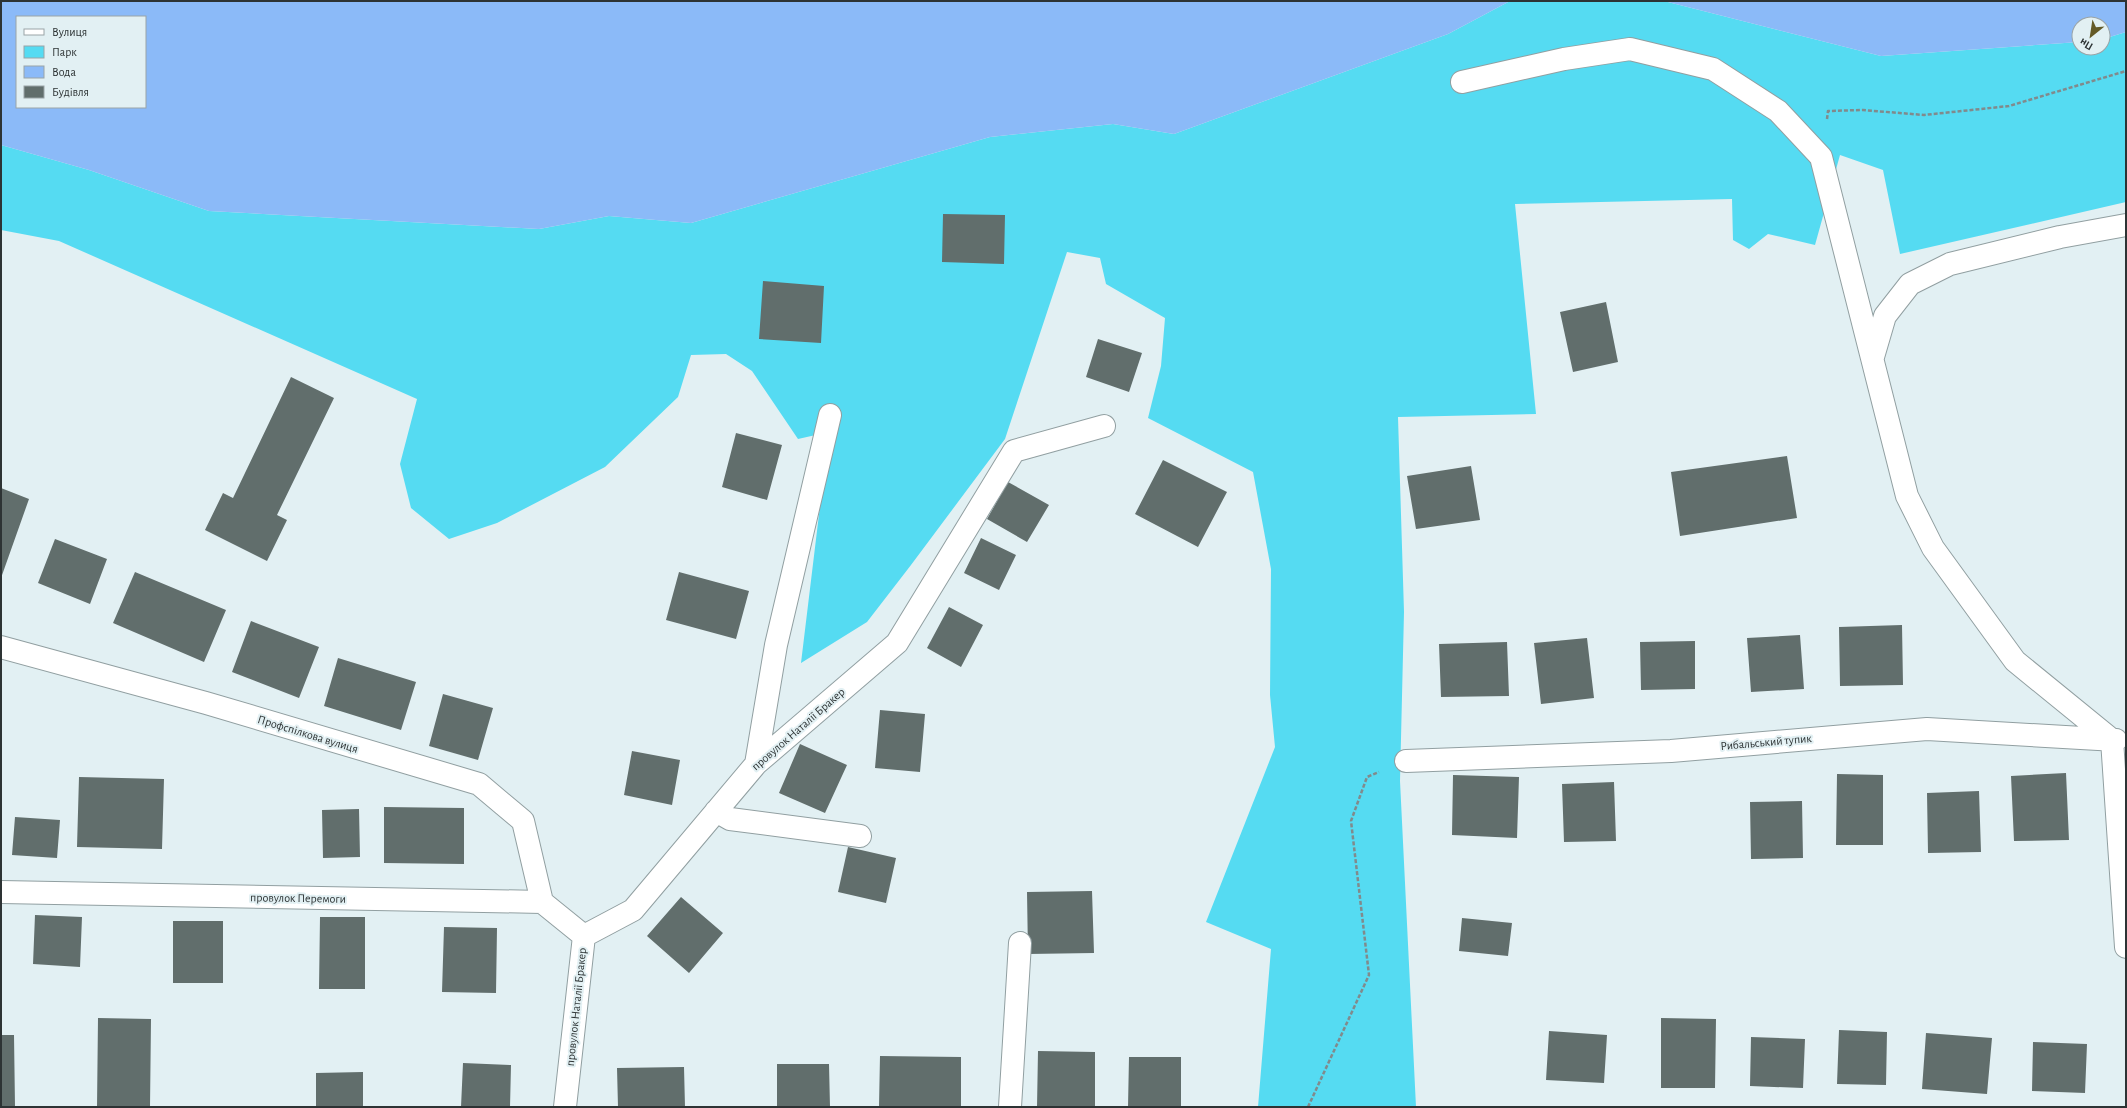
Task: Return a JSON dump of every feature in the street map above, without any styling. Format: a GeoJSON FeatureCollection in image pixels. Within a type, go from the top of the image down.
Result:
{"type":"FeatureCollection","features":[{"type":"Feature","properties":{"kind":"street"},"geometry":{"type":"LineString","coordinates":[[1462,82],[1564,59],[1630,49],[1713,69],[1778,111],[1821,157],[1907,496],[1932,548],[2015,661],[2119,740],[2126,947]]}},
{"type":"Feature","properties":{"kind":"street"},"geometry":{"type":"LineString","coordinates":[[1873,358],[1885,316],[1910,284],[1950,264],[2060,237],[2126,225]]}},
{"type":"Feature","properties":{"kind":"street"},"geometry":{"type":"LineString","coordinates":[[756,764],[776,645],[830,415]]}},
{"type":"Feature","properties":{"kind":"street","name":"провулок Наталії Бракер"},"geometry":{"type":"LineString","coordinates":[[565,1107],[584,936],[633,910],[756,764],[896,643],[1014,451],[1104,426]]}},
{"type":"Feature","properties":{"kind":"street","name":"Профспілкова вулиця"},"geometry":{"type":"LineString","coordinates":[[1,647],[206,703],[479,784],[523,821],[542,902]]}},
{"type":"Feature","properties":{"kind":"street","name":"Рибальський тупик"},"geometry":{"type":"LineString","coordinates":[[1406,761],[1670,751],[1927,729],[2119,740]]}},
{"type":"Feature","properties":{"kind":"street"},"geometry":{"type":"LineString","coordinates":[[716,811],[730,819],[860,836]]}},
{"type":"Feature","properties":{"kind":"street","name":"провулок Перемоги"},"geometry":{"type":"LineString","coordinates":[[1,892],[542,902]]}},
{"type":"Feature","properties":{"kind":"street"},"geometry":{"type":"LineString","coordinates":[[542,902],[584,936]]}},
{"type":"Feature","properties":{"kind":"street"},"geometry":{"type":"LineString","coordinates":[[1010,1107],[1020,943]]}},
{"type":"Feature","properties":{"kind":"path"},"geometry":{"type":"LineString","coordinates":[[1821,157],[1828,111],[1863,110],[1924,115],[2009,106],[2126,71]]}},
{"type":"Feature","properties":{"kind":"path"},"geometry":{"type":"LineString","coordinates":[[1308,1107],[1369,975],[1352,821],[1367,777],[1406,761]]}},
{"type":"Feature","properties":{"kind":"green space"},"geometry":{"type":"Polygon","coordinates":[[[1510,1],[1664,1],[1881,56],[2071,43],[2071,56],[2111,56],[2111,37],[2126,32],[2126,202],[1900,254],[1883,170],[1840,155],[1815,245],[1768,234],[1749,249],[1733,240],[1732,199],[1515,204],[1536,414],[1398,417],[1404,612],[1400,781],[1416,1107],[1258,1107],[1271,949],[1206,922],[1275,747],[1270,695],[1271,569],[1253,472],[1148,418],[1161,366],[1165,318],[1106,284],[1100,258],[1067,252],[1005,439],[867,622],[801,663],[829,432],[798,439],[752,371],[726,354],[691,355],[678,397],[605,467],[497,523],[449,539],[411,508],[400,464],[417,399],[59,241],[1,230],[1,145],[89,170],[209,211],[539,229],[609,216],[691,223],[990,137],[1113,124],[1174,134],[1448,34],[1510,1]]]}},
{"type":"Feature","properties":{"kind":"water"},"geometry":{"type":"Polygon","coordinates":[[[1,1],[1510,1],[1448,34],[1174,134],[1113,124],[990,137],[691,223],[609,216],[539,229],[209,211],[89,170],[1,145],[1,1]]]}},
{"type":"Feature","properties":{"kind":"water"},"geometry":{"type":"Polygon","coordinates":[[[1664,1],[2126,1],[2126,32],[2111,37],[2111,16],[2071,16],[2071,43],[1881,56],[1664,1]]]}},
{"type":"Feature","properties":{"kind":"building"},"geometry":{"type":"Polygon","coordinates":[[[943,214],[1005,215],[1004,264],[942,262],[943,214]]]}},
{"type":"Feature","properties":{"kind":"building"},"geometry":{"type":"Polygon","coordinates":[[[763,281],[824,286],[821,343],[759,339],[763,281]]]}},
{"type":"Feature","properties":{"kind":"building"},"geometry":{"type":"Polygon","coordinates":[[[1606,302],[1618,362],[1573,372],[1560,312],[1606,302]]]}},
{"type":"Feature","properties":{"kind":"building"},"geometry":{"type":"Polygon","coordinates":[[[1098,339],[1142,353],[1129,392],[1086,377],[1098,339]]]}},
{"type":"Feature","properties":{"kind":"building"},"geometry":{"type":"Polygon","coordinates":[[[291,377],[334,398],[277,515],[287,520],[267,561],[205,530],[223,493],[233,498],[291,377]]]}},
{"type":"Feature","properties":{"kind":"building"},"geometry":{"type":"Polygon","coordinates":[[[736,433],[782,445],[767,500],[722,487],[736,433]]]}},
{"type":"Feature","properties":{"kind":"building"},"geometry":{"type":"Polygon","coordinates":[[[1787,456],[1797,518],[1680,536],[1671,472],[1787,456]]]}},
{"type":"Feature","properties":{"kind":"building"},"geometry":{"type":"Polygon","coordinates":[[[1163,460],[1227,492],[1198,547],[1135,514],[1163,460]]]}},
{"type":"Feature","properties":{"kind":"building"},"geometry":{"type":"Polygon","coordinates":[[[1471,466],[1480,520],[1416,529],[1407,476],[1471,466]]]}},
{"type":"Feature","properties":{"kind":"building"},"geometry":{"type":"Polygon","coordinates":[[[1008,482],[1049,505],[1027,542],[987,519],[1008,482]]]}},
{"type":"Feature","properties":{"kind":"building"},"geometry":{"type":"Polygon","coordinates":[[[1,488],[29,499],[1,578],[1,488]]]}},
{"type":"Feature","properties":{"kind":"building"},"geometry":{"type":"Polygon","coordinates":[[[981,538],[1016,555],[999,590],[964,573],[981,538]]]}},
{"type":"Feature","properties":{"kind":"building"},"geometry":{"type":"Polygon","coordinates":[[[55,539],[107,559],[90,604],[38,583],[55,539]]]}},
{"type":"Feature","properties":{"kind":"building"},"geometry":{"type":"Polygon","coordinates":[[[135,572],[226,610],[204,662],[113,623],[135,572]]]}},
{"type":"Feature","properties":{"kind":"building"},"geometry":{"type":"Polygon","coordinates":[[[679,572],[749,591],[736,639],[666,620],[679,572]]]}},
{"type":"Feature","properties":{"kind":"building"},"geometry":{"type":"Polygon","coordinates":[[[949,607],[983,625],[961,667],[927,648],[949,607]]]}},
{"type":"Feature","properties":{"kind":"building"},"geometry":{"type":"Polygon","coordinates":[[[251,621],[319,647],[299,698],[232,672],[251,621]]]}},
{"type":"Feature","properties":{"kind":"building"},"geometry":{"type":"Polygon","coordinates":[[[1902,625],[1903,685],[1840,686],[1839,627],[1902,625]]]}},
{"type":"Feature","properties":{"kind":"building"},"geometry":{"type":"Polygon","coordinates":[[[1800,635],[1804,689],[1751,692],[1747,638],[1800,635]]]}},
{"type":"Feature","properties":{"kind":"building"},"geometry":{"type":"Polygon","coordinates":[[[1587,638],[1594,698],[1541,704],[1534,643],[1587,638]]]}},
{"type":"Feature","properties":{"kind":"building"},"geometry":{"type":"Polygon","coordinates":[[[1695,641],[1695,689],[1641,690],[1640,642],[1695,641]]]}},
{"type":"Feature","properties":{"kind":"building"},"geometry":{"type":"Polygon","coordinates":[[[1507,642],[1509,696],[1441,697],[1439,644],[1507,642]]]}},
{"type":"Feature","properties":{"kind":"building"},"geometry":{"type":"Polygon","coordinates":[[[338,658],[416,682],[401,730],[324,706],[338,658]]]}},
{"type":"Feature","properties":{"kind":"building"},"geometry":{"type":"Polygon","coordinates":[[[443,694],[493,708],[478,760],[429,746],[443,694]]]}},
{"type":"Feature","properties":{"kind":"building"},"geometry":{"type":"Polygon","coordinates":[[[880,710],[925,714],[920,772],[875,768],[880,710]]]}},
{"type":"Feature","properties":{"kind":"building"},"geometry":{"type":"Polygon","coordinates":[[[800,744],[847,765],[825,813],[779,793],[800,744]]]}},
{"type":"Feature","properties":{"kind":"building"},"geometry":{"type":"Polygon","coordinates":[[[632,751],[680,760],[672,805],[624,795],[632,751]]]}},
{"type":"Feature","properties":{"kind":"building"},"geometry":{"type":"Polygon","coordinates":[[[2066,773],[2069,840],[2014,841],[2011,776],[2066,773]]]}},
{"type":"Feature","properties":{"kind":"building"},"geometry":{"type":"Polygon","coordinates":[[[1837,774],[1883,775],[1883,845],[1836,845],[1837,774]]]}},
{"type":"Feature","properties":{"kind":"building"},"geometry":{"type":"Polygon","coordinates":[[[1453,775],[1519,777],[1517,838],[1452,835],[1453,775]]]}},
{"type":"Feature","properties":{"kind":"building"},"geometry":{"type":"Polygon","coordinates":[[[79,777],[164,779],[162,849],[77,847],[79,777]]]}},
{"type":"Feature","properties":{"kind":"building"},"geometry":{"type":"Polygon","coordinates":[[[1614,782],[1616,841],[1564,842],[1562,784],[1614,782]]]}},
{"type":"Feature","properties":{"kind":"building"},"geometry":{"type":"Polygon","coordinates":[[[1979,791],[1981,852],[1928,853],[1927,793],[1979,791]]]}},
{"type":"Feature","properties":{"kind":"building"},"geometry":{"type":"Polygon","coordinates":[[[1802,801],[1803,858],[1751,859],[1750,802],[1802,801]]]}},
{"type":"Feature","properties":{"kind":"building"},"geometry":{"type":"Polygon","coordinates":[[[384,807],[464,808],[464,864],[384,863],[384,807]]]}},
{"type":"Feature","properties":{"kind":"building"},"geometry":{"type":"Polygon","coordinates":[[[359,809],[360,857],[323,858],[322,810],[359,809]]]}},
{"type":"Feature","properties":{"kind":"building"},"geometry":{"type":"Polygon","coordinates":[[[15,817],[60,820],[57,858],[12,855],[15,817]]]}},
{"type":"Feature","properties":{"kind":"building"},"geometry":{"type":"Polygon","coordinates":[[[848,847],[896,858],[886,903],[838,892],[848,847]]]}},
{"type":"Feature","properties":{"kind":"building"},"geometry":{"type":"Polygon","coordinates":[[[1092,891],[1094,953],[1028,954],[1027,892],[1092,891]]]}},
{"type":"Feature","properties":{"kind":"building"},"geometry":{"type":"Polygon","coordinates":[[[681,897],[723,933],[689,973],[647,936],[681,897]]]}},
{"type":"Feature","properties":{"kind":"building"},"geometry":{"type":"Polygon","coordinates":[[[35,915],[82,917],[80,967],[33,964],[35,915]]]}},
{"type":"Feature","properties":{"kind":"building"},"geometry":{"type":"Polygon","coordinates":[[[320,917],[365,917],[365,989],[319,989],[320,917]]]}},
{"type":"Feature","properties":{"kind":"building"},"geometry":{"type":"Polygon","coordinates":[[[1462,918],[1512,923],[1508,956],[1459,951],[1462,918]]]}},
{"type":"Feature","properties":{"kind":"building"},"geometry":{"type":"Polygon","coordinates":[[[173,921],[223,921],[223,983],[173,983],[173,921]]]}},
{"type":"Feature","properties":{"kind":"building"},"geometry":{"type":"Polygon","coordinates":[[[444,927],[497,928],[496,993],[442,992],[444,927]]]}},
{"type":"Feature","properties":{"kind":"building"},"geometry":{"type":"Polygon","coordinates":[[[98,1018],[151,1019],[150,1107],[97,1107],[98,1018]]]}},
{"type":"Feature","properties":{"kind":"building"},"geometry":{"type":"Polygon","coordinates":[[[1661,1018],[1716,1019],[1715,1088],[1661,1088],[1661,1018]]]}},
{"type":"Feature","properties":{"kind":"building"},"geometry":{"type":"Polygon","coordinates":[[[1839,1030],[1887,1032],[1886,1085],[1837,1084],[1839,1030]]]}},
{"type":"Feature","properties":{"kind":"building"},"geometry":{"type":"Polygon","coordinates":[[[1549,1031],[1607,1035],[1604,1083],[1546,1080],[1549,1031]]]}},
{"type":"Feature","properties":{"kind":"building"},"geometry":{"type":"Polygon","coordinates":[[[1926,1033],[1992,1038],[1987,1094],[1922,1089],[1926,1033]]]}},
{"type":"Feature","properties":{"kind":"building"},"geometry":{"type":"Polygon","coordinates":[[[1,1035],[14,1035],[15,1107],[1,1107],[1,1035]]]}},
{"type":"Feature","properties":{"kind":"building"},"geometry":{"type":"Polygon","coordinates":[[[1751,1037],[1805,1039],[1803,1088],[1750,1086],[1751,1037]]]}},
{"type":"Feature","properties":{"kind":"building"},"geometry":{"type":"Polygon","coordinates":[[[2033,1042],[2087,1044],[2085,1093],[2032,1091],[2033,1042]]]}},
{"type":"Feature","properties":{"kind":"building"},"geometry":{"type":"Polygon","coordinates":[[[1038,1051],[1095,1052],[1095,1107],[1037,1107],[1038,1051]]]}},
{"type":"Feature","properties":{"kind":"building"},"geometry":{"type":"Polygon","coordinates":[[[880,1056],[961,1057],[961,1107],[879,1107],[880,1056]]]}},
{"type":"Feature","properties":{"kind":"building"},"geometry":{"type":"Polygon","coordinates":[[[1129,1057],[1181,1057],[1181,1107],[1128,1107],[1129,1057]]]}},
{"type":"Feature","properties":{"kind":"building"},"geometry":{"type":"Polygon","coordinates":[[[463,1063],[511,1065],[510,1107],[461,1107],[463,1063]]]}},
{"type":"Feature","properties":{"kind":"building"},"geometry":{"type":"Polygon","coordinates":[[[777,1064],[829,1064],[830,1107],[777,1107],[777,1064]]]}},
{"type":"Feature","properties":{"kind":"building"},"geometry":{"type":"Polygon","coordinates":[[[684,1067],[685,1107],[618,1107],[617,1068],[684,1067]]]}},
{"type":"Feature","properties":{"kind":"building"},"geometry":{"type":"Polygon","coordinates":[[[363,1072],[363,1107],[316,1107],[316,1073],[363,1072]]]}}]}
